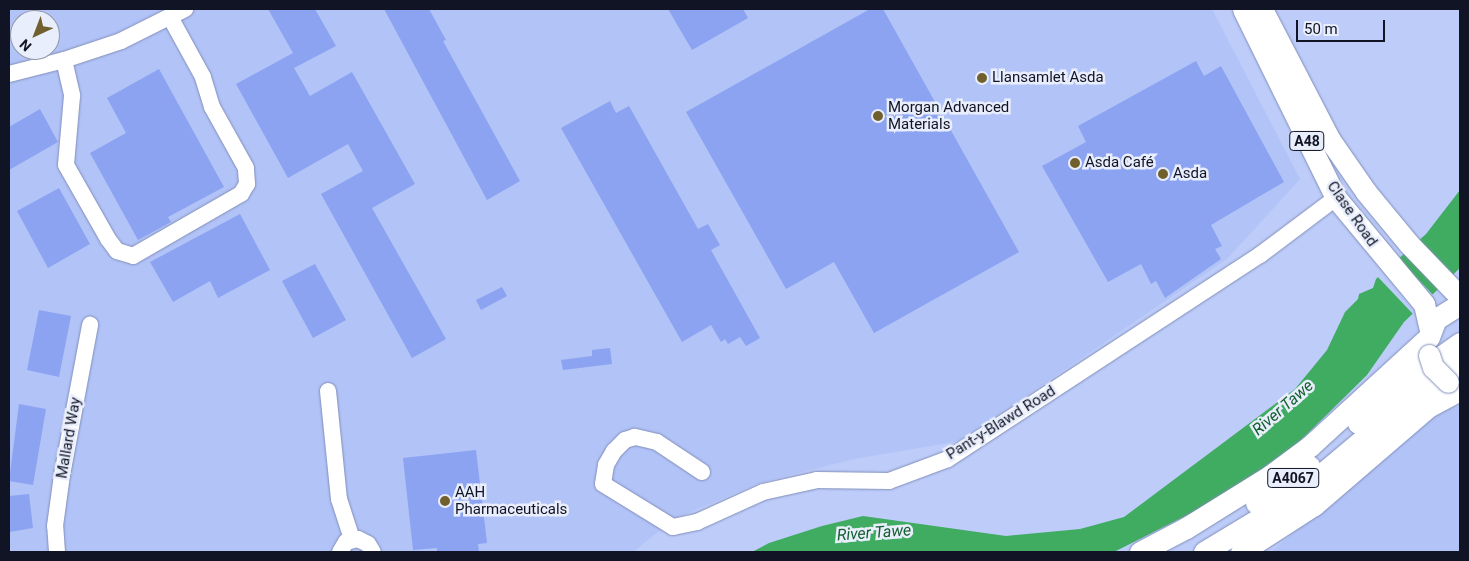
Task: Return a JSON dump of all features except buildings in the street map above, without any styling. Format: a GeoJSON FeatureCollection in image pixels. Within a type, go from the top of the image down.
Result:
{"type":"FeatureCollection","features":[{"type":"Feature","properties":{"kind":"main road","name":"Clase Road"},"geometry":{"type":"LineString","coordinates":[[1243,9],[1336,198],[1387,262],[1424,304],[1429,341],[1437,373],[1456,385]]}},
{"type":"Feature","properties":{"kind":"main road","name":"Clase Road"},"geometry":{"type":"LineString","coordinates":[[1262,9],[1330,140],[1366,192],[1408,243],[1452,290]]}},
{"type":"Feature","properties":{"kind":"main road"},"geometry":{"type":"LineString","coordinates":[[1140,552],[1229,503],[1279,470],[1310,446],[1429,341],[1441,314],[1460,304]]}},
{"type":"Feature","properties":{"kind":"main road","name":"A4067"},"geometry":{"type":"LineString","coordinates":[[1170,552],[1282,487],[1402,384],[1460,343]]}},
{"type":"Feature","properties":{"kind":"main road","name":"A4067"},"geometry":{"type":"LineString","coordinates":[[1204,552],[1292,498],[1431,382],[1460,364]]}},
{"type":"Feature","properties":{"kind":"main road"},"geometry":{"type":"LineString","coordinates":[[1241,552],[1329,494],[1428,407],[1456,385]]}},
{"type":"Feature","properties":{"kind":"street"},"geometry":{"type":"LineString","coordinates":[[9,74],[64,60],[121,41],[185,9]]}},
{"type":"Feature","properties":{"kind":"street"},"geometry":{"type":"LineString","coordinates":[[64,60],[72,96],[66,165],[108,239],[117,251],[133,256],[241,194],[247,184],[246,168],[212,107],[203,77],[170,17]]}},
{"type":"Feature","properties":{"kind":"street","name":"Pant-y-Blawd Road"},"geometry":{"type":"LineString","coordinates":[[702,472],[656,442],[635,437],[625,440],[614,452],[606,465],[603,484],[673,527],[697,522],[763,492],[817,480],[890,481],[948,459],[1260,255],[1336,198]]}},
{"type":"Feature","properties":{"kind":"street","name":"Mallard Way"},"geometry":{"type":"LineString","coordinates":[[57,552],[55,526],[62,476],[90,325]]}},
{"type":"Feature","properties":{"kind":"street"},"geometry":{"type":"LineString","coordinates":[[328,391],[339,499],[352,539]]}},
{"type":"Feature","properties":{"kind":"street"},"geometry":{"type":"LineString","coordinates":[[340,552],[352,539]]}},
{"type":"Feature","properties":{"kind":"street"},"geometry":{"type":"LineString","coordinates":[[352,539],[363,540],[372,552]]}},
{"type":"Feature","properties":{"kind":"shaded area"},"geometry":{"type":"Polygon","coordinates":[[[9,9],[1212,9],[1300,179],[1227,259],[960,441],[854,459],[759,483],[674,519],[633,552],[9,552],[9,9]]]}},
{"type":"Feature","properties":{"kind":"shaded area"},"geometry":{"type":"Polygon","coordinates":[[[1460,406],[1460,552],[1271,552],[1440,411],[1460,406]]]}},
{"type":"Feature","properties":{"kind":"water","name":"River Tawe"},"geometry":{"type":"Polygon","coordinates":[[[1460,190],[1460,268],[1404,322],[1367,375],[1298,443],[1223,497],[1114,552],[752,552],[769,543],[822,526],[863,516],[1006,536],[1080,529],[1124,517],[1295,389],[1327,350],[1345,312],[1358,299],[1359,294],[1373,288],[1376,279],[1426,234],[1460,190]]]}},
{"type":"Feature","properties":{"kind":"pier"},"geometry":{"type":"Polygon","coordinates":[[[1397,257],[1433,295],[1413,314],[1376,275],[1397,257]]]}},
{"type":"Feature","properties":{"kind":"place","name":"Llansamlet Asda"},"geometry":{"type":"Point","coordinates":[982,78]}},
{"type":"Feature","properties":{"kind":"place","name":"Morgan Advanced Materials"},"geometry":{"type":"Point","coordinates":[878,116]}},
{"type":"Feature","properties":{"kind":"place","name":"Asda Café"},"geometry":{"type":"Point","coordinates":[1075,163]}},
{"type":"Feature","properties":{"kind":"place","name":"Asda"},"geometry":{"type":"Point","coordinates":[1163,174]}},
{"type":"Feature","properties":{"kind":"place","name":"AAH Pharmaceuticals"},"geometry":{"type":"Point","coordinates":[445,501]}}]}
